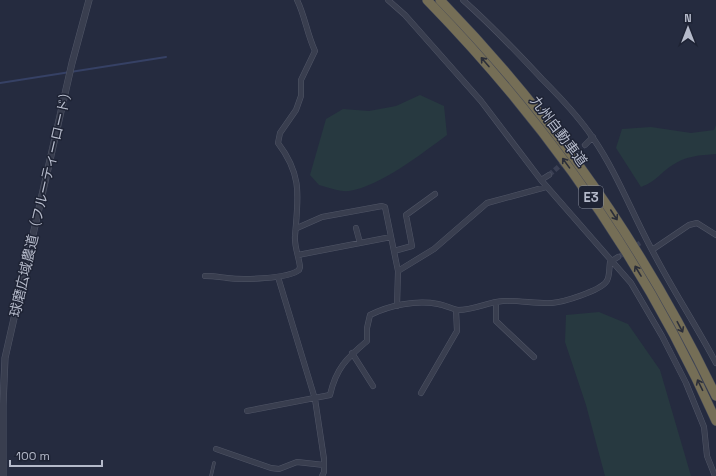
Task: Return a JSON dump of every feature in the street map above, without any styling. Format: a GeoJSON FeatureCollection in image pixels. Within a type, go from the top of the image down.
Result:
{"type":"FeatureCollection","features":[{"type":"Feature","properties":{"kind":"highway","name":"九州自動車道"},"geometry":{"type":"LineString","coordinates":[[427,0],[511,93],[542,131],[600,210],[659,306],[701,387],[716,421]]}},
{"type":"Feature","properties":{"kind":"highway","name":"九州自動車道"},"geometry":{"type":"LineString","coordinates":[[440,0],[519,87],[577,161],[608,205],[667,302],[716,396]]}},
{"type":"Feature","properties":{"kind":"street","name":"球磨広域農道（フルーティーロード）"},"geometry":{"type":"LineString","coordinates":[[3,476],[3,405],[5,358],[72,63],[89,0]]}},
{"type":"Feature","properties":{"kind":"street"},"geometry":{"type":"LineString","coordinates":[[206,276],[217,275],[228,278],[278,277],[299,270],[295,237],[299,201],[295,173],[290,158],[278,143],[280,132],[296,110],[301,96],[301,80],[315,51],[309,37],[302,10],[297,0]]}},
{"type":"Feature","properties":{"kind":"street"},"geometry":{"type":"LineString","coordinates":[[388,0],[405,15],[481,101],[541,180],[610,262],[631,283],[662,336],[686,383],[704,427],[706,456],[715,476]]}},
{"type":"Feature","properties":{"kind":"street"},"geometry":{"type":"LineString","coordinates":[[463,0],[497,31],[562,100],[593,137],[621,184],[646,239],[672,287],[696,326],[716,363]]}},
{"type":"Feature","properties":{"kind":"street"},"geometry":{"type":"LineString","coordinates":[[585,145],[593,137]]}},
{"type":"Feature","properties":{"kind":"street"},"geometry":{"type":"LineString","coordinates":[[541,180],[549,175]]}},
{"type":"Feature","properties":{"kind":"street"},"geometry":{"type":"LineString","coordinates":[[398,270],[434,249],[487,203],[546,186]]}},
{"type":"Feature","properties":{"kind":"street"},"geometry":{"type":"LineString","coordinates":[[394,251],[412,246],[406,215],[435,194]]}},
{"type":"Feature","properties":{"kind":"street"},"geometry":{"type":"LineString","coordinates":[[297,228],[322,217],[379,205],[385,207],[398,270],[397,306]]}},
{"type":"Feature","properties":{"kind":"street"},"geometry":{"type":"LineString","coordinates":[[652,250],[689,225],[697,223],[716,235]]}},
{"type":"Feature","properties":{"kind":"street"},"geometry":{"type":"LineString","coordinates":[[356,228],[360,243]]}},
{"type":"Feature","properties":{"kind":"street"},"geometry":{"type":"LineString","coordinates":[[298,255],[391,237]]}},
{"type":"Feature","properties":{"kind":"street"},"geometry":{"type":"LineString","coordinates":[[640,243],[646,239]]}},
{"type":"Feature","properties":{"kind":"street"},"geometry":{"type":"LineString","coordinates":[[247,411],[330,395],[336,372],[352,353],[367,340],[367,328],[370,315],[389,306],[427,302],[446,305],[456,310],[468,309],[502,301],[552,303],[582,295],[602,286],[607,281],[610,262],[618,257]]}},
{"type":"Feature","properties":{"kind":"street"},"geometry":{"type":"LineString","coordinates":[[278,277],[315,399],[324,465],[324,472],[322,476]]}},
{"type":"Feature","properties":{"kind":"street"},"geometry":{"type":"LineString","coordinates":[[496,302],[496,322],[534,357]]}},
{"type":"Feature","properties":{"kind":"street"},"geometry":{"type":"LineString","coordinates":[[421,393],[457,331],[456,310]]}},
{"type":"Feature","properties":{"kind":"street"},"geometry":{"type":"LineString","coordinates":[[352,353],[373,386]]}},
{"type":"Feature","properties":{"kind":"street"},"geometry":{"type":"LineString","coordinates":[[216,449],[271,468],[279,469],[297,462],[324,465]]}},
{"type":"Feature","properties":{"kind":"lane"},"geometry":{"type":"LineString","coordinates":[[211,476],[214,463]]}},
{"type":"Feature","properties":{"kind":"shaded area"},"geometry":{"type":"Polygon","coordinates":[[[420,95],[444,106],[447,135],[425,151],[374,183],[349,191],[319,185],[310,175],[326,119],[343,109],[369,111],[396,106],[420,95]]]}},
{"type":"Feature","properties":{"kind":"shaded area"},"geometry":{"type":"Polygon","coordinates":[[[716,125],[716,154],[682,160],[671,166],[651,182],[641,187],[616,148],[622,129],[651,127],[691,133],[714,130],[716,125]]]}},
{"type":"Feature","properties":{"kind":"shaded area"},"geometry":{"type":"Polygon","coordinates":[[[599,312],[628,324],[660,370],[691,476],[605,476],[586,405],[565,342],[566,315],[599,312]]]}},
{"type":"Feature","properties":{"kind":"waterway"},"geometry":{"type":"LineString","coordinates":[[0,83],[166,57]]}},
{"type":"Feature","properties":{"kind":"tunnel"},"geometry":{"type":"LineString","coordinates":[[571,156],[585,145]]}},
{"type":"Feature","properties":{"kind":"tunnel"},"geometry":{"type":"LineString","coordinates":[[549,175],[565,161]]}},
{"type":"Feature","properties":{"kind":"tunnel"},"geometry":{"type":"LineString","coordinates":[[618,257],[640,243]]}}]}
